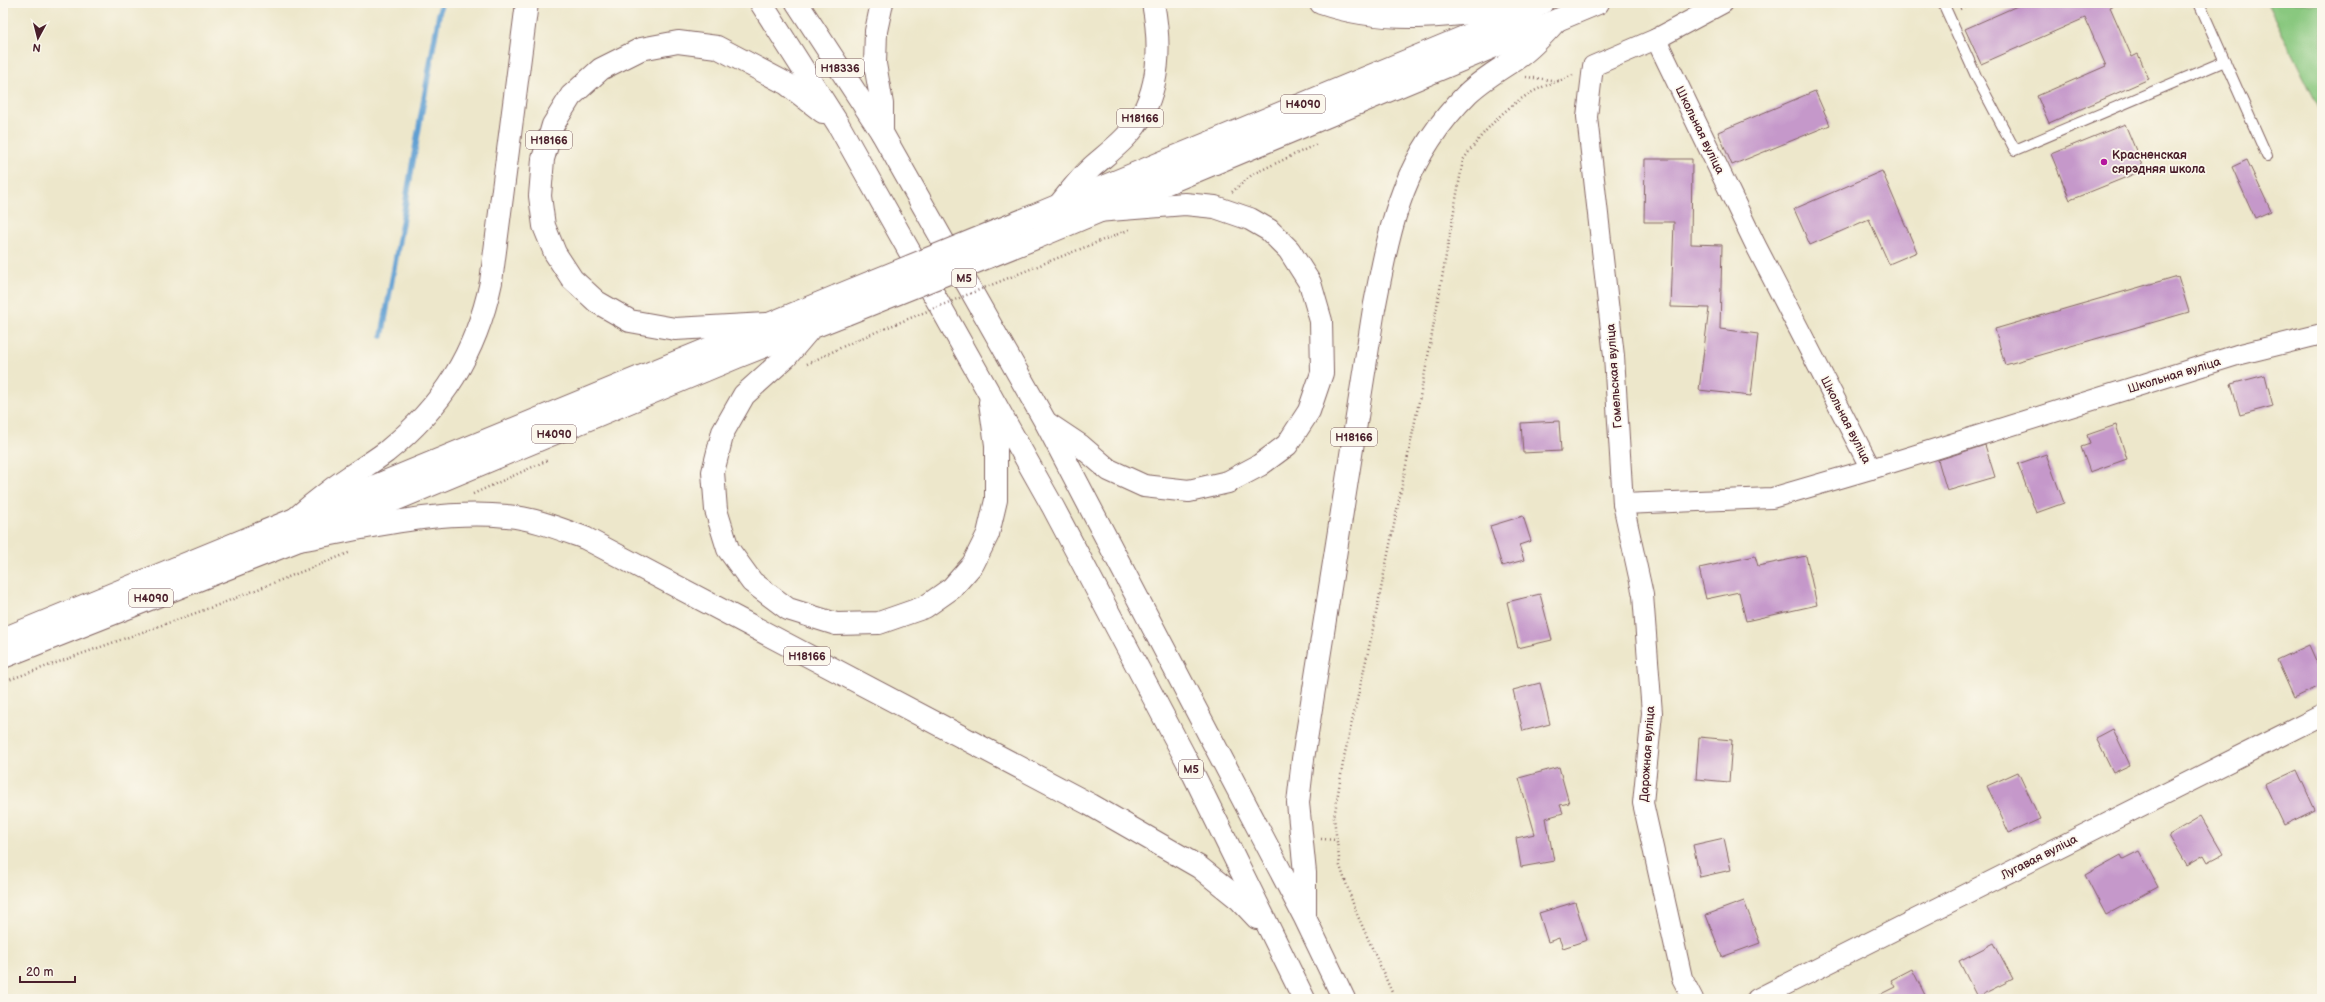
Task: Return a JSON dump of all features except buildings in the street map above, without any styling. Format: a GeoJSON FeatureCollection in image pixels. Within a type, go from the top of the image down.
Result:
{"type":"FeatureCollection","features":[{"type":"Feature","properties":{"kind":"main road","name":"Н18166"},"geometry":{"type":"LineString","coordinates":[[296,530],[328,492],[385,452],[411,430],[431,410],[463,362],[485,309],[491,282],[527,3]]}},
{"type":"Feature","properties":{"kind":"main road","name":"Н18336"},"geometry":{"type":"LineString","coordinates":[[761,3],[838,124]]}},
{"type":"Feature","properties":{"kind":"main road","name":"Н18336"},"geometry":{"type":"LineString","coordinates":[[797,3],[882,133]]}},
{"type":"Feature","properties":{"kind":"main road"},"geometry":{"type":"LineString","coordinates":[[882,3],[876,30],[875,64],[882,104],[882,133]]}},
{"type":"Feature","properties":{"kind":"main road","name":"Н18166"},"geometry":{"type":"LineString","coordinates":[[1059,205],[1090,170],[1121,142],[1143,114],[1155,79],[1158,33],[1153,3]]}},
{"type":"Feature","properties":{"kind":"main road"},"geometry":{"type":"LineString","coordinates":[[1321,3],[1339,9],[1385,17],[1433,17],[1542,3]]}},
{"type":"Feature","properties":{"kind":"main road","name":"Н4090"},"geometry":{"type":"LineString","coordinates":[[1033,228],[1059,205],[1552,12],[1598,3]]}},
{"type":"Feature","properties":{"kind":"main road","name":"Н18166"},"geometry":{"type":"LineString","coordinates":[[1305,918],[1305,873],[1298,803],[1303,759],[1374,309],[1388,235],[1414,164],[1436,130],[1468,93],[1492,73],[1535,44],[1552,12]]}},
{"type":"Feature","properties":{"kind":"main road","name":"Н4090"},"geometry":{"type":"LineString","coordinates":[[3,657],[766,324],[842,305],[1033,228],[1097,211],[1552,12]]}},
{"type":"Feature","properties":{"kind":"main road","name":"Н18166"},"geometry":{"type":"LineString","coordinates":[[766,324],[675,329],[630,321],[597,302],[577,284],[555,253],[544,226],[540,196],[543,159],[553,125],[571,96],[601,69],[641,49],[678,42],[717,47],[786,84],[838,124]]}},
{"type":"Feature","properties":{"kind":"main road","name":"М5"},"geometry":{"type":"LineString","coordinates":[[838,124],[1053,507],[1187,761],[1304,999]]}},
{"type":"Feature","properties":{"kind":"main road","name":"М5"},"geometry":{"type":"LineString","coordinates":[[882,133],[1046,423],[1305,918],[1344,999]]}},
{"type":"Feature","properties":{"kind":"main road"},"geometry":{"type":"LineString","coordinates":[[1046,423],[1081,446],[1109,470],[1144,486],[1188,490],[1228,482],[1260,465],[1287,445],[1309,411],[1322,373],[1321,321],[1310,283],[1289,250],[1269,230],[1250,219],[1216,207],[1185,204],[1097,211]]}},
{"type":"Feature","properties":{"kind":"main road","name":"Н4090"},"geometry":{"type":"LineString","coordinates":[[3,640],[296,530],[809,330],[842,305]]}},
{"type":"Feature","properties":{"kind":"main road"},"geometry":{"type":"LineString","coordinates":[[809,330],[786,357],[744,395],[723,432],[713,472],[716,510],[728,548],[752,582],[788,610],[836,624],[879,623],[925,607],[952,588],[973,564],[988,534],[996,500],[996,445],[989,391]]}},
{"type":"Feature","properties":{"kind":"main road","name":"Н18166"},"geometry":{"type":"LineString","coordinates":[[296,530],[430,516],[507,516],[548,525],[585,538],[1091,805],[1199,867],[1240,900],[1271,933]]}},
{"type":"Feature","properties":{"kind":"street"},"geometry":{"type":"LineString","coordinates":[[1593,66],[1656,39],[1723,3]]}},
{"type":"Feature","properties":{"kind":"street","name":"Школьная вуліца"},"geometry":{"type":"LineString","coordinates":[[1656,39],[1755,244],[1871,469],[2238,355],[2322,334]]}},
{"type":"Feature","properties":{"kind":"street","name":"Гомельская вуліца"},"geometry":{"type":"LineString","coordinates":[[1593,66],[1587,117],[1614,356],[1623,504]]}},
{"type":"Feature","properties":{"kind":"street"},"geometry":{"type":"LineString","coordinates":[[1623,504],[1772,498],[1871,469]]}},
{"type":"Feature","properties":{"kind":"street","name":"Дарожная вуліца"},"geometry":{"type":"LineString","coordinates":[[1623,504],[1643,595],[1652,713],[1643,803],[1682,978],[1693,999]]}},
{"type":"Feature","properties":{"kind":"street","name":"Лугавая вуліца"},"geometry":{"type":"LineString","coordinates":[[1757,999],[2322,715]]}},
{"type":"Feature","properties":{"kind":"lane"},"geometry":{"type":"LineString","coordinates":[[1943,3],[1976,76],[2016,150],[2225,61]]}},
{"type":"Feature","properties":{"kind":"lane"},"geometry":{"type":"LineString","coordinates":[[2199,3],[2267,156]]}},
{"type":"Feature","properties":{"kind":"path"},"geometry":{"type":"LineString","coordinates":[[1395,999],[1356,912],[1340,866],[1334,818],[1344,757],[1402,489],[1463,160],[1480,135],[1506,110],[1536,90],[1561,81],[1593,66]]}},
{"type":"Feature","properties":{"kind":"path"},"geometry":{"type":"LineString","coordinates":[[1523,76],[1561,81]]}},
{"type":"Feature","properties":{"kind":"path"},"geometry":{"type":"LineString","coordinates":[[805,365],[859,339],[1139,226]]}},
{"type":"Feature","properties":{"kind":"path"},"geometry":{"type":"LineString","coordinates":[[3,682],[218,605],[355,550]]}},
{"type":"Feature","properties":{"kind":"green space"},"geometry":{"type":"Polygon","coordinates":[[[2267,3],[2322,3],[2322,114],[2267,3]]]}},
{"type":"Feature","properties":{"kind":"waterway"},"geometry":{"type":"LineString","coordinates":[[382,336],[441,3]]}},
{"type":"Feature","properties":{"kind":"place","name":"Красненская сярэдняя школа"},"geometry":{"type":"Point","coordinates":[2104,162]}}]}
